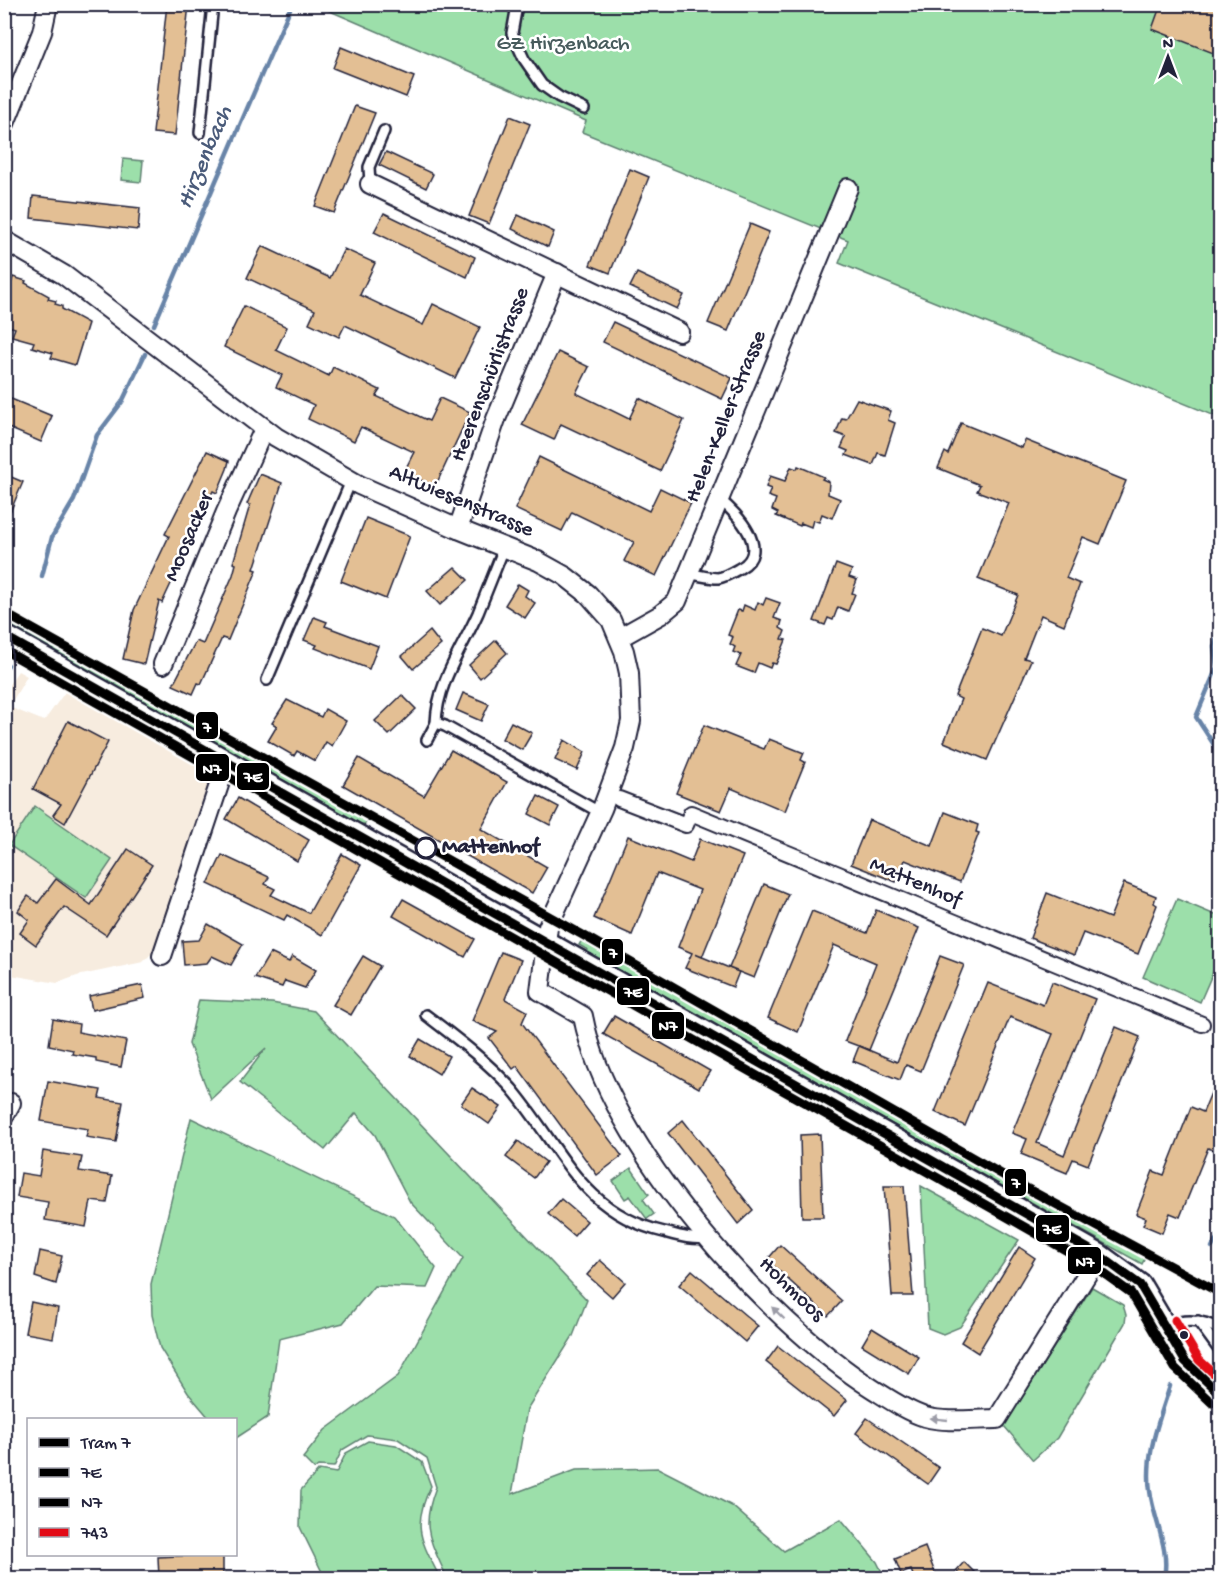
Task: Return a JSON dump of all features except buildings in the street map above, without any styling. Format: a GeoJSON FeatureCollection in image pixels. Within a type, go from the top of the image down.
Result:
{"type":"FeatureCollection","features":[{"type":"Feature","properties":{"kind":"street"},"geometry":{"type":"LineString","coordinates":[[4,126],[38,42],[48,4]]}},
{"type":"Feature","properties":{"kind":"street","name":"Heerenschürlistrasse"},"geometry":{"type":"LineString","coordinates":[[370,184],[679,332]]}},
{"type":"Feature","properties":{"kind":"street","name":"Helen-Keller-Strasse"},"geometry":{"type":"LineString","coordinates":[[619,638],[660,615],[677,601],[848,188]]}},
{"type":"Feature","properties":{"kind":"street","name":"Altwiesenstrasse"},"geometry":{"type":"LineString","coordinates":[[4,240],[64,275],[264,429],[351,481],[458,529],[538,561],[565,576],[588,594],[611,620],[629,673],[631,721],[625,748],[602,809],[549,924],[544,943]]}},
{"type":"Feature","properties":{"kind":"street","name":"Heerenschürlistrasse"},"geometry":{"type":"LineString","coordinates":[[458,529],[496,419],[557,273]]}},
{"type":"Feature","properties":{"kind":"street","name":"Moosacker"},"geometry":{"type":"LineString","coordinates":[[163,664],[264,429]]}},
{"type":"Feature","properties":{"kind":"street"},"geometry":{"type":"LineString","coordinates":[[6,640],[227,761],[544,943],[1099,1255],[1140,1285],[1190,1368],[1221,1394]]}},
{"type":"Feature","properties":{"kind":"street"},"geometry":{"type":"LineString","coordinates":[[162,956],[227,761]]}},
{"type":"Feature","properties":{"kind":"street","name":"Mattenhof"},"geometry":{"type":"LineString","coordinates":[[619,799],[686,825],[691,813],[1202,1024]]}},
{"type":"Feature","properties":{"kind":"street","name":"Hohmoos"},"geometry":{"type":"LineString","coordinates":[[544,943],[540,991],[583,1016],[588,1043],[607,1085],[647,1156],[684,1207],[708,1238],[778,1314],[841,1367],[904,1409],[925,1417],[945,1420],[997,1419],[1099,1255]]}},
{"type":"Feature","properties":{"kind":"lane"},"geometry":{"type":"LineString","coordinates":[[200,133],[213,4]]}},
{"type":"Feature","properties":{"kind":"lane"},"geometry":{"type":"LineString","coordinates":[[510,4],[516,10],[512,33],[524,59],[542,85],[559,97],[584,109]]}},
{"type":"Feature","properties":{"kind":"lane"},"geometry":{"type":"LineString","coordinates":[[370,184],[369,167],[384,131]]}},
{"type":"Feature","properties":{"kind":"lane"},"geometry":{"type":"LineString","coordinates":[[267,680],[351,481]]}},
{"type":"Feature","properties":{"kind":"lane"},"geometry":{"type":"LineString","coordinates":[[690,574],[719,578],[745,565],[752,551],[753,538],[735,512],[720,500]]}},
{"type":"Feature","properties":{"kind":"lane"},"geometry":{"type":"LineString","coordinates":[[427,740],[436,723],[436,704],[442,688],[504,548]]}},
{"type":"Feature","properties":{"kind":"lane"},"geometry":{"type":"LineString","coordinates":[[436,723],[446,726],[592,808],[602,809]]}},
{"type":"Feature","properties":{"kind":"lane"},"geometry":{"type":"LineString","coordinates":[[426,1015],[462,1042],[510,1087],[578,1180],[601,1204],[631,1223],[694,1239],[708,1238]]}},
{"type":"Feature","properties":{"kind":"lane"},"geometry":{"type":"LineString","coordinates":[[1198,1321],[1221,1351]]}},
{"type":"Feature","properties":{"kind":"lane"},"geometry":{"type":"LineString","coordinates":[[1165,1326],[1176,1322],[1198,1321],[1206,1322],[1221,1330]]}},
{"type":"Feature","properties":{"kind":"shaded area"},"geometry":{"type":"Polygon","coordinates":[[[18,671],[27,676],[9,707],[44,721],[68,688],[209,768],[212,777],[152,953],[143,962],[77,976],[57,983],[5,974],[4,692],[18,671]]]}},
{"type":"Feature","properties":{"kind":"green space","name":"GZ Hirzenbach"},"geometry":{"type":"Polygon","coordinates":[[[316,5],[1220,5],[1220,418],[839,263],[848,240],[582,132],[586,121],[316,5]]]}},
{"type":"Feature","properties":{"kind":"green space"},"geometry":{"type":"Polygon","coordinates":[[[123,159],[143,161],[141,182],[121,180],[123,159]]]}},
{"type":"Feature","properties":{"kind":"green space"},"geometry":{"type":"Polygon","coordinates":[[[4,609],[372,812],[365,824],[357,824],[5,626],[4,609]]]}},
{"type":"Feature","properties":{"kind":"green space"},"geometry":{"type":"Polygon","coordinates":[[[35,806],[112,860],[86,898],[9,845],[35,806]]]}},
{"type":"Feature","properties":{"kind":"green space"},"geometry":{"type":"Polygon","coordinates":[[[1177,899],[1220,917],[1220,956],[1200,1002],[1143,977],[1177,899]]]}},
{"type":"Feature","properties":{"kind":"green space"},"geometry":{"type":"Polygon","coordinates":[[[586,933],[997,1168],[1149,1250],[1142,1264],[586,953],[588,950],[579,945],[586,933]]]}},
{"type":"Feature","properties":{"kind":"green space"},"geometry":{"type":"Polygon","coordinates":[[[199,1000],[272,1003],[314,1011],[587,1300],[573,1336],[527,1409],[512,1494],[576,1470],[658,1468],[732,1506],[784,1551],[841,1519],[877,1562],[885,1578],[447,1578],[429,1534],[429,1513],[436,1487],[427,1458],[398,1439],[367,1435],[342,1450],[334,1467],[318,1466],[314,1469],[303,1458],[325,1430],[398,1376],[463,1258],[410,1202],[375,1135],[356,1113],[325,1150],[240,1082],[266,1048],[211,1099],[189,1044],[199,1000]]]}},
{"type":"Feature","properties":{"kind":"green space"},"geometry":{"type":"Polygon","coordinates":[[[191,1118],[394,1216],[436,1268],[427,1288],[374,1286],[343,1323],[279,1339],[268,1417],[237,1437],[237,1418],[209,1418],[188,1393],[160,1348],[152,1315],[151,1284],[191,1118]]]}},
{"type":"Feature","properties":{"kind":"green space"},"geometry":{"type":"Polygon","coordinates":[[[631,1168],[649,1194],[643,1199],[654,1214],[647,1219],[630,1196],[625,1199],[613,1181],[631,1168]]]}},
{"type":"Feature","properties":{"kind":"green space"},"geometry":{"type":"Polygon","coordinates":[[[921,1186],[1019,1240],[960,1327],[943,1334],[928,1328],[921,1186]]]}},
{"type":"Feature","properties":{"kind":"green space"},"geometry":{"type":"Polygon","coordinates":[[[1092,1287],[1123,1305],[1126,1315],[1125,1323],[1057,1438],[1033,1460],[1004,1426],[1092,1287]]]}},
{"type":"Feature","properties":{"kind":"green space"},"geometry":{"type":"Polygon","coordinates":[[[368,1441],[396,1445],[422,1462],[431,1486],[421,1512],[421,1533],[440,1578],[325,1578],[300,1527],[301,1490],[319,1470],[336,1473],[346,1453],[368,1441]]]}},
{"type":"Feature","properties":{"kind":"waterway","name":"Hirzenbach"},"geometry":{"type":"LineString","coordinates":[[154,325],[292,4]]}},
{"type":"Feature","properties":{"kind":"waterway","name":"Hirzenbach"},"geometry":{"type":"LineString","coordinates":[[42,576],[52,537],[74,500],[97,435],[122,402],[145,354]]}},
{"type":"Feature","properties":{"kind":"waterway"},"geometry":{"type":"LineString","coordinates":[[1220,613],[1219,632],[1214,647],[1217,667],[1196,717],[1220,754]]}},
{"type":"Feature","properties":{"kind":"waterway","name":"Hirzenbach"},"geometry":{"type":"LineString","coordinates":[[4,670],[8,665]]}},
{"type":"Feature","properties":{"kind":"waterway"},"geometry":{"type":"LineString","coordinates":[[1212,1247],[1220,1233]]}},
{"type":"Feature","properties":{"kind":"waterway"},"geometry":{"type":"LineString","coordinates":[[1164,1578],[1165,1556],[1150,1491],[1149,1464],[1154,1438],[1170,1386]]}},
{"type":"Feature","properties":{"kind":"tram line","name":"7"},"geometry":{"type":"LineString","coordinates":[[4,613],[581,934],[1017,1183],[1220,1293]]}},
{"type":"Feature","properties":{"kind":"transit line","name":"7E"},"geometry":{"type":"LineString","coordinates":[[4,636],[1099,1255],[1140,1285],[1185,1361],[1220,1394]]}},
{"type":"Feature","properties":{"kind":"transit line","name":"N7"},"geometry":{"type":"LineString","coordinates":[[4,650],[1092,1265],[1131,1293],[1175,1368],[1212,1403]]}},
{"type":"Feature","properties":{"kind":"transit line","name":"743"},"geometry":{"type":"LineString","coordinates":[[1175,1320],[1199,1360],[1220,1379]]}},
{"type":"Feature","properties":{"kind":"place","name":"Mattenhof"},"geometry":{"type":"Point","coordinates":[426,848]}}]}
